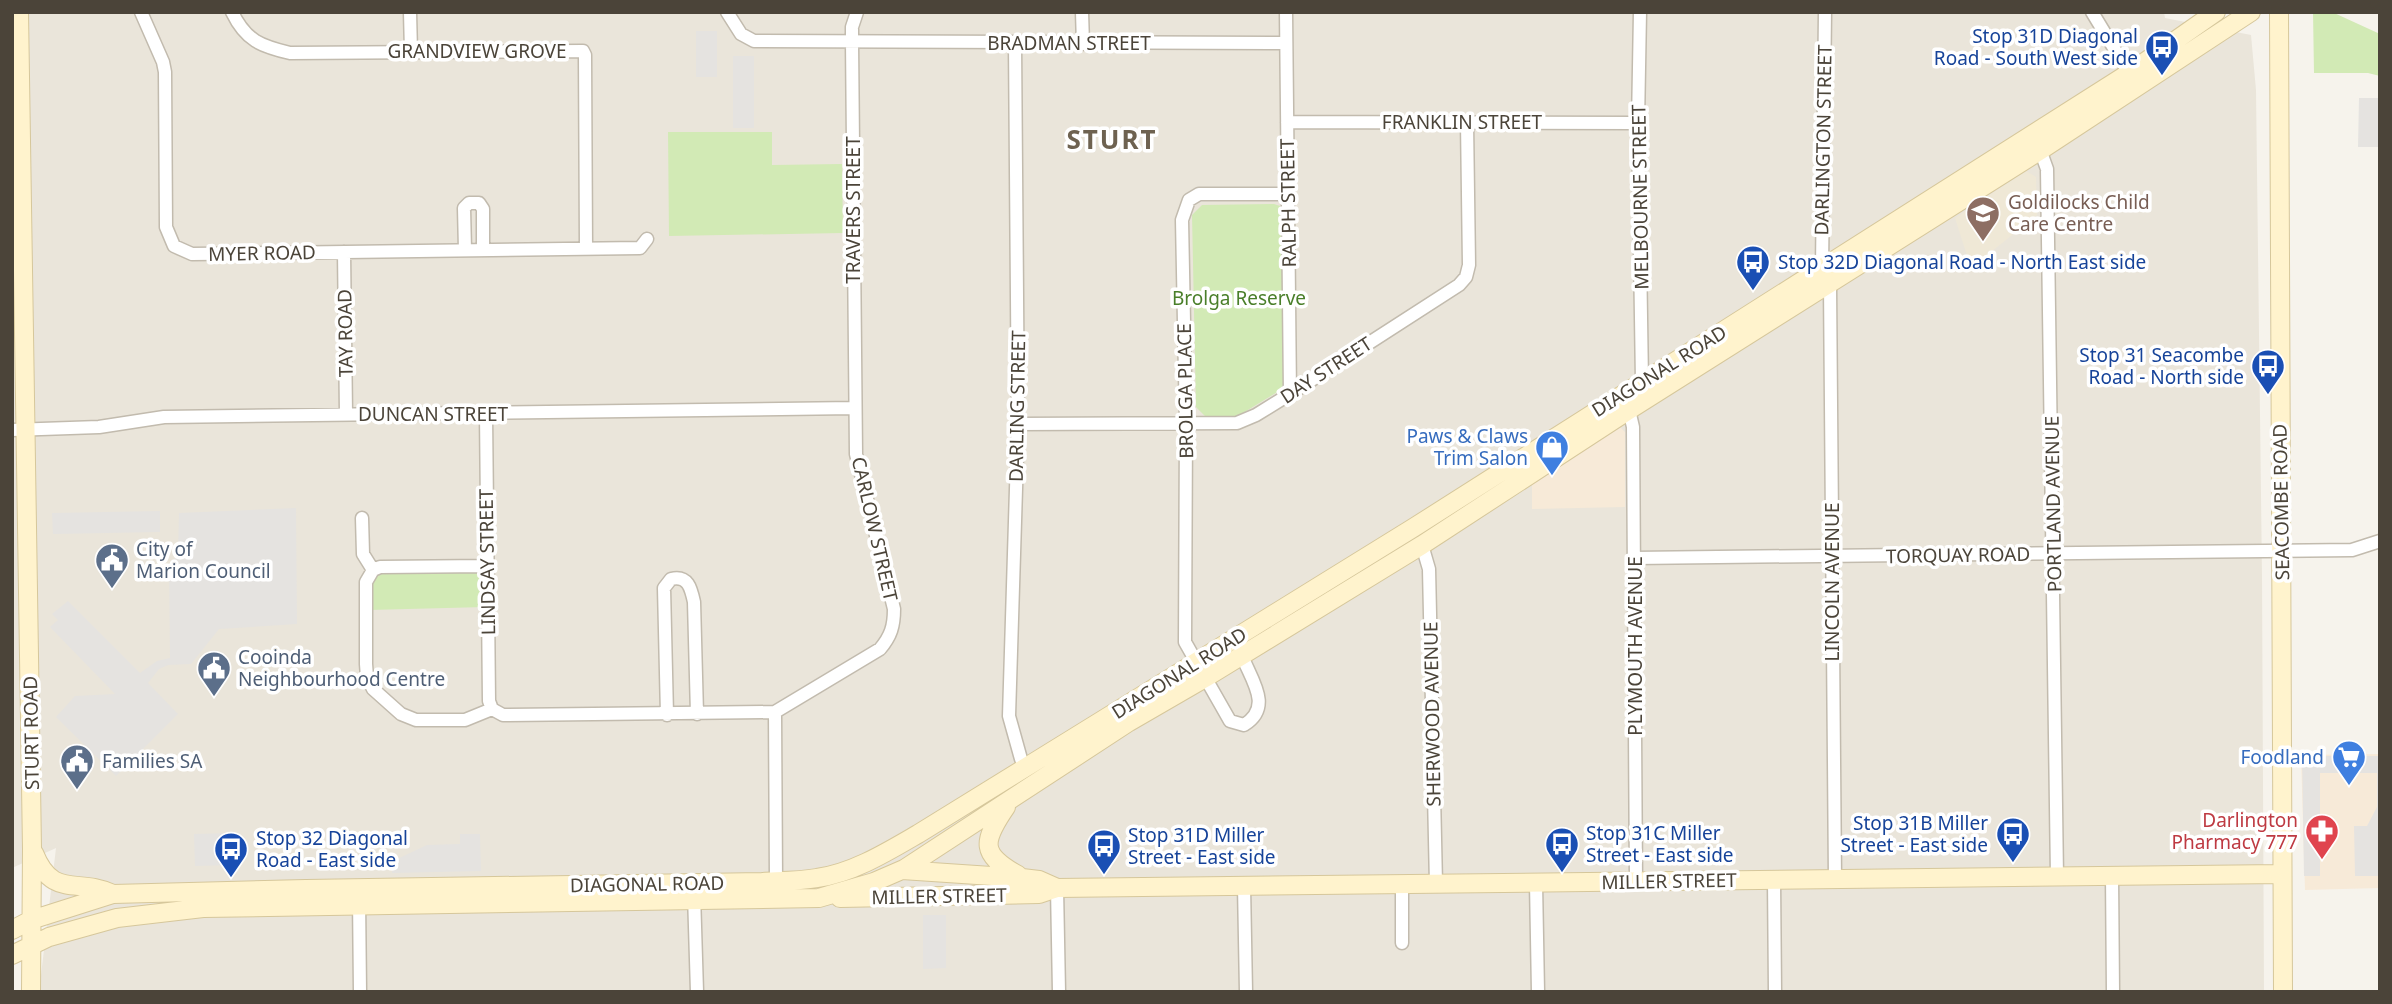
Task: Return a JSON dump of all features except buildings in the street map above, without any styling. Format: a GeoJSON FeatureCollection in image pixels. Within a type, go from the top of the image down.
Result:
{"type":"FeatureCollection","features":[{"type":"Feature","properties":{"kind":"main road","name":"STURT ROAD"},"geometry":{"type":"LineString","coordinates":[[19,12],[16,65],[19,430],[32,849],[31,992]]}},
{"type":"Feature","properties":{"kind":"main road","name":"DIAGONAL ROAD"},"geometry":{"type":"LineString","coordinates":[[2133,79],[2216,12]]}},
{"type":"Feature","properties":{"kind":"main road","name":"DIAGONAL ROAD"},"geometry":{"type":"LineString","coordinates":[[12,930],[31,920],[113,894],[694,902],[819,898],[874,882],[904,869],[1010,801],[1413,528],[1830,285],[2133,79],[2251,12]]}},
{"type":"Feature","properties":{"kind":"main road","name":"SEACOMBE ROAD"},"geometry":{"type":"LineString","coordinates":[[2278,12],[2283,992]]}},
{"type":"Feature","properties":{"kind":"main road","name":"DIAGONAL ROAD"},"geometry":{"type":"LineString","coordinates":[[12,955],[49,937],[117,918],[203,908],[359,898],[776,881],[818,878],[843,872],[899,845],[1026,766],[1201,671],[1242,656],[1422,545],[1629,410],[1646,390],[1822,268],[2037,142]]}},
{"type":"Feature","properties":{"kind":"main road"},"geometry":{"type":"LineString","coordinates":[[1822,268],[1830,285]]}},
{"type":"Feature","properties":{"kind":"main road"},"geometry":{"type":"LineString","coordinates":[[1413,528],[1422,545]]}},
{"type":"Feature","properties":{"kind":"main road"},"geometry":{"type":"LineString","coordinates":[[1026,766],[1037,783]]}},
{"type":"Feature","properties":{"kind":"main road"},"geometry":{"type":"LineString","coordinates":[[1010,801],[995,823],[989,849],[992,858],[1022,877]]}},
{"type":"Feature","properties":{"kind":"main road"},"geometry":{"type":"LineString","coordinates":[[32,849],[43,872],[60,884],[98,887],[113,894]]}},
{"type":"Feature","properties":{"kind":"main road","name":"MILLER STREET"},"geometry":{"type":"LineString","coordinates":[[843,872],[904,869],[1022,877],[1039,880],[1057,888]]}},
{"type":"Feature","properties":{"kind":"main road","name":"MILLER STREET"},"geometry":{"type":"LineString","coordinates":[[819,898],[1039,894],[1057,888],[2281,874]]}},
{"type":"Feature","properties":{"kind":"street","name":"MYER ROAD"},"geometry":{"type":"LineString","coordinates":[[141,12],[163,62],[166,227],[174,246],[192,254],[640,248],[647,239]]}},
{"type":"Feature","properties":{"kind":"street","name":"GRANDVIEW GROVE"},"geometry":{"type":"LineString","coordinates":[[232,12],[239,27],[252,40],[290,53],[583,51],[586,248]]}},
{"type":"Feature","properties":{"kind":"street"},"geometry":{"type":"LineString","coordinates":[[410,12],[411,52]]}},
{"type":"Feature","properties":{"kind":"street","name":"BRADMAN STREET"},"geometry":{"type":"LineString","coordinates":[[727,12],[741,34],[754,41],[1286,43]]}},
{"type":"Feature","properties":{"kind":"street","name":"TRAVERS STREET"},"geometry":{"type":"LineString","coordinates":[[854,408],[852,27],[857,12]]}},
{"type":"Feature","properties":{"kind":"street"},"geometry":{"type":"LineString","coordinates":[[1082,12],[1083,44]]}},
{"type":"Feature","properties":{"kind":"street","name":"RALPH STREET"},"geometry":{"type":"LineString","coordinates":[[1286,12],[1290,394]]}},
{"type":"Feature","properties":{"kind":"street","name":"MELBOURNE STREET"},"geometry":{"type":"LineString","coordinates":[[1640,12],[1638,123],[1646,390]]}},
{"type":"Feature","properties":{"kind":"street","name":"DARLINGTON STREET"},"geometry":{"type":"LineString","coordinates":[[1822,268],[1825,12]]}},
{"type":"Feature","properties":{"kind":"street"},"geometry":{"type":"LineString","coordinates":[[2092,12],[2133,79]]}},
{"type":"Feature","properties":{"kind":"street","name":"DARLING STREET"},"geometry":{"type":"LineString","coordinates":[[1015,43],[1018,424],[1009,716],[1021,759],[1026,766]]}},
{"type":"Feature","properties":{"kind":"street","name":"FRANKLIN STREET"},"geometry":{"type":"LineString","coordinates":[[1287,122],[1638,123]]}},
{"type":"Feature","properties":{"kind":"street","name":"DAY STREET"},"geometry":{"type":"LineString","coordinates":[[1018,424],[1237,423],[1290,394],[1459,285],[1466,277],[1469,265],[1466,122]]}},
{"type":"Feature","properties":{"kind":"street","name":"PORTLAND AVENUE"},"geometry":{"type":"LineString","coordinates":[[2037,142],[2047,169],[2057,877]]}},
{"type":"Feature","properties":{"kind":"street","name":"BROLGA PLACE"},"geometry":{"type":"LineString","coordinates":[[1201,671],[1185,642],[1186,425],[1182,220],[1189,200],[1199,194],[1287,194]]}},
{"type":"Feature","properties":{"kind":"street"},"geometry":{"type":"LineString","coordinates":[[465,250],[464,208],[469,203],[478,203],[482,209],[483,250]]}},
{"type":"Feature","properties":{"kind":"street","name":"TAY ROAD"},"geometry":{"type":"LineString","coordinates":[[344,252],[346,415]]}},
{"type":"Feature","properties":{"kind":"street","name":"LINCOLN AVENUE"},"geometry":{"type":"LineString","coordinates":[[1830,285],[1835,880]]}},
{"type":"Feature","properties":{"kind":"street","name":"DUNCAN STREET"},"geometry":{"type":"LineString","coordinates":[[19,430],[99,427],[164,417],[854,408]]}},
{"type":"Feature","properties":{"kind":"street","name":"CARLOW STREET"},"geometry":{"type":"LineString","coordinates":[[775,712],[880,649],[888,640],[894,626],[894,609],[856,454],[854,408]]}},
{"type":"Feature","properties":{"kind":"street","name":"PLYMOUTH AVENUE"},"geometry":{"type":"LineString","coordinates":[[1629,410],[1633,427],[1636,882]]}},
{"type":"Feature","properties":{"kind":"street","name":"LINDSAY STREET"},"geometry":{"type":"LineString","coordinates":[[485,414],[489,701],[492,709]]}},
{"type":"Feature","properties":{"kind":"street"},"geometry":{"type":"LineString","coordinates":[[362,518],[363,554],[373,570]]}},
{"type":"Feature","properties":{"kind":"street","name":"TORQUAY ROAD"},"geometry":{"type":"LineString","coordinates":[[1634,558],[2352,550],[2380,541]]}},
{"type":"Feature","properties":{"kind":"street","name":"SHERWOOD AVENUE"},"geometry":{"type":"LineString","coordinates":[[1422,545],[1429,569],[1436,884]]}},
{"type":"Feature","properties":{"kind":"street"},"geometry":{"type":"LineString","coordinates":[[487,566],[380,567],[373,570],[366,582],[366,664],[373,689],[401,714],[416,720],[465,720],[492,709],[503,715],[775,712],[776,881]]}},
{"type":"Feature","properties":{"kind":"street"},"geometry":{"type":"LineString","coordinates":[[667,715],[664,588],[671,579],[678,577],[685,579],[691,587],[694,602],[697,714]]}},
{"type":"Feature","properties":{"kind":"street","name":"DIAGONAL ROAD"},"geometry":{"type":"LineString","coordinates":[[1201,671],[1230,721],[1244,725],[1255,719],[1260,703],[1242,656]]}},
{"type":"Feature","properties":{"kind":"street"},"geometry":{"type":"LineString","coordinates":[[2112,876],[2113,992]]}},
{"type":"Feature","properties":{"kind":"street"},"geometry":{"type":"LineString","coordinates":[[1774,880],[1774,992]]}},
{"type":"Feature","properties":{"kind":"street"},"geometry":{"type":"LineString","coordinates":[[694,883],[696,992]]}},
{"type":"Feature","properties":{"kind":"street"},"geometry":{"type":"LineString","coordinates":[[1536,883],[1538,992]]}},
{"type":"Feature","properties":{"kind":"street"},"geometry":{"type":"LineString","coordinates":[[1402,884],[1402,943]]}},
{"type":"Feature","properties":{"kind":"street"},"geometry":{"type":"LineString","coordinates":[[1244,886],[1245,992]]}},
{"type":"Feature","properties":{"kind":"street"},"geometry":{"type":"LineString","coordinates":[[1057,888],[1059,992]]}},
{"type":"Feature","properties":{"kind":"street"},"geometry":{"type":"LineString","coordinates":[[359,898],[360,992]]}},
{"type":"Feature","properties":{"kind":"shaded area"},"geometry":{"type":"Polygon","coordinates":[[[12,12],[2164,12],[2165,18],[2251,35],[2256,90],[2264,992],[39,992],[56,848],[12,868],[12,12]]]}},
{"type":"Feature","properties":{"kind":"shaded area"},"geometry":{"type":"Polygon","coordinates":[[[696,31],[717,31],[717,77],[696,77],[696,31]]]}},
{"type":"Feature","properties":{"kind":"shaded area"},"geometry":{"type":"Polygon","coordinates":[[[733,56],[754,56],[754,128],[733,128],[733,56]]]}},
{"type":"Feature","properties":{"kind":"shaded area"},"geometry":{"type":"Polygon","coordinates":[[[2359,98],[2380,98],[2380,147],[2358,147],[2359,98]]]}},
{"type":"Feature","properties":{"kind":"shaded area","name":"Goldilocks Child Care Centre"},"geometry":{"type":"Polygon","coordinates":[[[2026,171],[2036,177],[2037,215],[1971,268],[1955,218],[2026,171]]]}},
{"type":"Feature","properties":{"kind":"shaded area"},"geometry":{"type":"Polygon","coordinates":[[[1618,425],[1625,432],[1625,507],[1532,509],[1532,480],[1618,425]]]}},
{"type":"Feature","properties":{"kind":"shaded area"},"geometry":{"type":"Polygon","coordinates":[[[296,508],[297,624],[219,629],[191,664],[168,665],[159,669],[148,683],[178,714],[116,776],[56,717],[75,696],[115,694],[50,627],[58,620],[52,614],[68,601],[140,673],[157,661],[170,658],[169,564],[178,556],[179,513],[296,508]]]}},
{"type":"Feature","properties":{"kind":"shaded area"},"geometry":{"type":"Polygon","coordinates":[[[160,511],[160,532],[53,534],[52,513],[160,511]]]}},
{"type":"Feature","properties":{"kind":"shaded area"},"geometry":{"type":"Polygon","coordinates":[[[2380,754],[2380,888],[2305,890],[2301,755],[2380,754]]]}},
{"type":"Feature","properties":{"kind":"shaded area"},"geometry":{"type":"Polygon","coordinates":[[[2302,756],[2380,756],[2380,876],[2355,876],[2354,826],[2367,826],[2377,807],[2377,773],[2320,773],[2320,876],[2304,876],[2302,756]]]}},
{"type":"Feature","properties":{"kind":"shaded area"},"geometry":{"type":"Polygon","coordinates":[[[234,833],[234,865],[195,866],[194,834],[234,833]]]}},
{"type":"Feature","properties":{"kind":"shaded area"},"geometry":{"type":"Polygon","coordinates":[[[460,834],[480,834],[481,871],[392,873],[393,861],[427,845],[460,844],[460,834]]]}},
{"type":"Feature","properties":{"kind":"shaded area"},"geometry":{"type":"Polygon","coordinates":[[[923,915],[946,915],[946,968],[923,969],[923,915]]]}},
{"type":"Feature","properties":{"kind":"green space"},"geometry":{"type":"Polygon","coordinates":[[[2313,12],[2332,12],[2380,34],[2380,76],[2368,73],[2314,73],[2313,12]]]}},
{"type":"Feature","properties":{"kind":"green space"},"geometry":{"type":"Polygon","coordinates":[[[668,132],[772,132],[772,165],[842,164],[843,233],[669,236],[668,132]]]}},
{"type":"Feature","properties":{"kind":"green space","name":"Brolga Reserve"},"geometry":{"type":"Polygon","coordinates":[[[1274,204],[1283,210],[1283,385],[1279,391],[1238,416],[1205,416],[1196,407],[1192,215],[1202,205],[1274,204]]]}},
{"type":"Feature","properties":{"kind":"green space"},"geometry":{"type":"Polygon","coordinates":[[[485,569],[485,607],[369,610],[369,583],[375,572],[485,569]]]}},
{"type":"Feature","properties":{"kind":"place","name":"Stop 31D Diagonal Road - South West side"},"geometry":{"type":"Point","coordinates":[2162,77]}},
{"type":"Feature","properties":{"kind":"place","name":"Goldilocks Child Care Centre"},"geometry":{"type":"Point","coordinates":[1983,243]}},
{"type":"Feature","properties":{"kind":"place","name":"Stop 32D Diagonal Road - North East side"},"geometry":{"type":"Point","coordinates":[1753,292]}},
{"type":"Feature","properties":{"kind":"place","name":"Stop 31 Seacombe Road - North side"},"geometry":{"type":"Point","coordinates":[2268,396]}},
{"type":"Feature","properties":{"kind":"place","name":"Paws & Claws Trim Salon"},"geometry":{"type":"Point","coordinates":[1552,477]}},
{"type":"Feature","properties":{"kind":"place","name":"City of Marion Council"},"geometry":{"type":"Point","coordinates":[112,590]}},
{"type":"Feature","properties":{"kind":"place","name":"Cooinda Neighbourhood Centre"},"geometry":{"type":"Point","coordinates":[214,698]}},
{"type":"Feature","properties":{"kind":"place","name":"Foodland"},"geometry":{"type":"Point","coordinates":[2349,787]}},
{"type":"Feature","properties":{"kind":"place","name":"Families SA"},"geometry":{"type":"Point","coordinates":[77,791]}},
{"type":"Feature","properties":{"kind":"place","name":"Darlington Pharmacy 777"},"geometry":{"type":"Point","coordinates":[2322,861]}},
{"type":"Feature","properties":{"kind":"place","name":"Stop 31B Miller Street - East side"},"geometry":{"type":"Point","coordinates":[2013,864]}},
{"type":"Feature","properties":{"kind":"place","name":"Stop 31C Miller Street - East side"},"geometry":{"type":"Point","coordinates":[1562,874]}},
{"type":"Feature","properties":{"kind":"place","name":"Stop 31D Miller Street - East side"},"geometry":{"type":"Point","coordinates":[1104,876]}},
{"type":"Feature","properties":{"kind":"place","name":"Stop 32 Diagonal Road - East side"},"geometry":{"type":"Point","coordinates":[231,879]}},
{"type":"Feature","properties":{"kind":"district","name":"STURT"},"geometry":{"type":"Point","coordinates":[1112,139]}}]}
